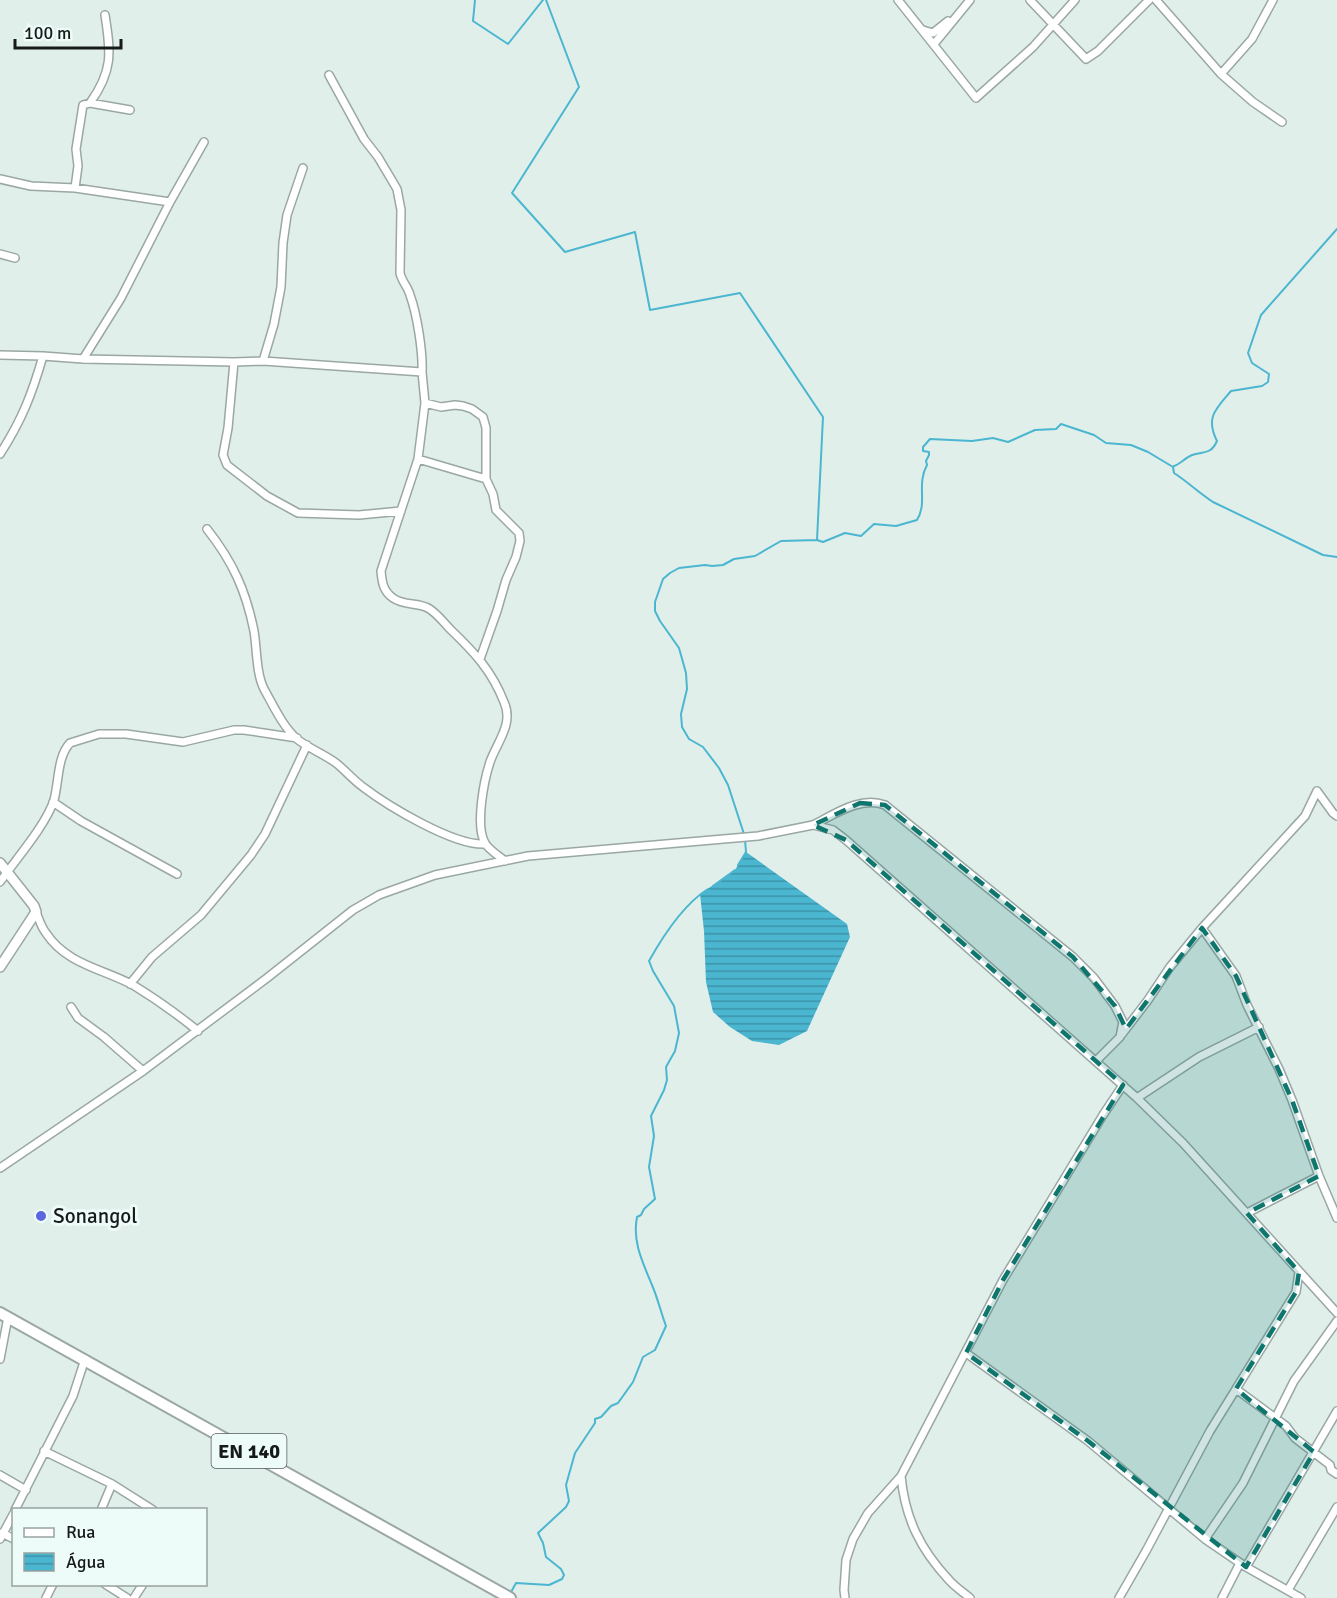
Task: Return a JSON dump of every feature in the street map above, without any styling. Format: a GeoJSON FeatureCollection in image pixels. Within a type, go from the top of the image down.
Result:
{"type":"FeatureCollection","features":[{"type":"Feature","properties":{"kind":"main road","name":"EN 140"},"geometry":{"type":"LineString","coordinates":[[4,1315],[510,1598]]}},
{"type":"Feature","properties":{"kind":"street"},"geometry":{"type":"LineString","coordinates":[[898,0],[976,98],[1033,47],[1076,0]]}},
{"type":"Feature","properties":{"kind":"street"},"geometry":{"type":"LineString","coordinates":[[934,44],[970,0]]}},
{"type":"Feature","properties":{"kind":"street"},"geometry":{"type":"LineString","coordinates":[[1030,0],[1086,59],[1098,51],[1149,0]]}},
{"type":"Feature","properties":{"kind":"street"},"geometry":{"type":"LineString","coordinates":[[1156,0],[1221,74],[1252,102],[1282,122]]}},
{"type":"Feature","properties":{"kind":"street"},"geometry":{"type":"LineString","coordinates":[[1221,74],[1252,39],[1273,0]]}},
{"type":"Feature","properties":{"kind":"street"},"geometry":{"type":"LineString","coordinates":[[90,103],[100,89],[110,61],[105,15]]}},
{"type":"Feature","properties":{"kind":"street"},"geometry":{"type":"LineString","coordinates":[[923,30],[933,33],[956,16]]}},
{"type":"Feature","properties":{"kind":"street"},"geometry":{"type":"LineString","coordinates":[[329,75],[364,139],[398,189],[401,210],[400,273],[411,298],[421,346],[425,403],[418,459],[381,571],[382,584],[391,597],[401,603],[423,605],[431,609],[466,642],[480,659],[505,703],[508,714],[505,730],[490,763],[483,792],[482,824],[485,844]]}},
{"type":"Feature","properties":{"kind":"street"},"geometry":{"type":"LineString","coordinates":[[75,188],[78,166],[76,149],[82,105],[90,103],[130,110]]}},
{"type":"Feature","properties":{"kind":"street"},"geometry":{"type":"LineString","coordinates":[[83,359],[121,298],[170,202],[204,142]]}},
{"type":"Feature","properties":{"kind":"street"},"geometry":{"type":"LineString","coordinates":[[263,360],[274,324],[281,287],[282,243],[287,215],[303,168]]}},
{"type":"Feature","properties":{"kind":"street"},"geometry":{"type":"LineString","coordinates":[[0,179],[31,186],[75,188],[170,202]]}},
{"type":"Feature","properties":{"kind":"street"},"geometry":{"type":"LineString","coordinates":[[0,254],[15,258]]}},
{"type":"Feature","properties":{"kind":"street"},"geometry":{"type":"LineString","coordinates":[[0,355],[234,362],[263,360],[422,372]]}},
{"type":"Feature","properties":{"kind":"street"},"geometry":{"type":"LineString","coordinates":[[0,454],[19,425],[43,356]]}},
{"type":"Feature","properties":{"kind":"street"},"geometry":{"type":"LineString","coordinates":[[234,362],[223,455],[227,465],[267,496],[298,513],[359,515],[401,510]]}},
{"type":"Feature","properties":{"kind":"street"},"geometry":{"type":"LineString","coordinates":[[425,403],[441,407],[463,406],[483,417],[486,428],[486,479],[493,494],[496,510],[519,533],[520,541],[480,659]]}},
{"type":"Feature","properties":{"kind":"street"},"geometry":{"type":"LineString","coordinates":[[418,459],[486,479]]}},
{"type":"Feature","properties":{"kind":"street"},"geometry":{"type":"LineString","coordinates":[[207,529],[224,550],[239,576],[254,630],[263,688],[283,722],[297,738],[336,763],[362,787],[407,815],[440,832],[476,844],[485,844],[505,861]]}},
{"type":"Feature","properties":{"kind":"street"},"geometry":{"type":"LineString","coordinates":[[0,882],[47,815],[53,802],[65,748],[70,743],[99,734],[126,734],[183,742],[234,730],[297,738]]}},
{"type":"Feature","properties":{"kind":"street"},"geometry":{"type":"LineString","coordinates":[[130,984],[152,957],[201,915],[250,855],[265,834],[307,745]]}},
{"type":"Feature","properties":{"kind":"street"},"geometry":{"type":"LineString","coordinates":[[1097,1060],[1120,1037],[1170,967],[1202,928],[1305,816],[1317,791],[1337,816]]}},
{"type":"Feature","properties":{"kind":"street"},"geometry":{"type":"LineString","coordinates":[[53,802],[81,821],[177,874]]}},
{"type":"Feature","properties":{"kind":"street"},"geometry":{"type":"LineString","coordinates":[[0,1168],[143,1071],[353,910],[379,896],[435,876],[528,856],[758,836],[813,825],[861,803],[875,802],[885,805],[1073,957],[1094,978],[1115,1006],[1123,1022],[1120,1037]]}},
{"type":"Feature","properties":{"kind":"street"},"geometry":{"type":"LineString","coordinates":[[813,825],[833,830],[846,840],[1124,1085],[1183,1143],[1337,1313]]}},
{"type":"Feature","properties":{"kind":"street"},"geometry":{"type":"LineString","coordinates":[[0,863],[34,906],[46,934],[62,950],[83,965],[130,984],[174,1011],[198,1031]]}},
{"type":"Feature","properties":{"kind":"street"},"geometry":{"type":"LineString","coordinates":[[0,968],[36,912]]}},
{"type":"Feature","properties":{"kind":"street"},"geometry":{"type":"LineString","coordinates":[[1202,928],[1236,976],[1247,1005],[1292,1100],[1318,1176],[1337,1218]]}},
{"type":"Feature","properties":{"kind":"street"},"geometry":{"type":"LineString","coordinates":[[71,1007],[78,1018],[143,1071]]}},
{"type":"Feature","properties":{"kind":"street"},"geometry":{"type":"LineString","coordinates":[[1137,1098],[1198,1057],[1259,1027]]}},
{"type":"Feature","properties":{"kind":"street"},"geometry":{"type":"LineString","coordinates":[[845,1598],[846,1560],[853,1539],[868,1513],[901,1476],[1003,1280],[1103,1114],[1124,1085]]}},
{"type":"Feature","properties":{"kind":"street"},"geometry":{"type":"LineString","coordinates":[[1247,1213],[1318,1176]]}},
{"type":"Feature","properties":{"kind":"street"},"geometry":{"type":"LineString","coordinates":[[1119,1598],[1210,1431],[1296,1292],[1299,1272]]}},
{"type":"Feature","properties":{"kind":"street"},"geometry":{"type":"LineString","coordinates":[[0,1359],[4,1315]]}},
{"type":"Feature","properties":{"kind":"street"},"geometry":{"type":"LineString","coordinates":[[1205,1539],[1243,1484],[1294,1381],[1337,1321]]}},
{"type":"Feature","properties":{"kind":"street"},"geometry":{"type":"LineString","coordinates":[[966,1353],[1088,1441],[1205,1539],[1243,1565],[1301,1598]]}},
{"type":"Feature","properties":{"kind":"street"},"geometry":{"type":"LineString","coordinates":[[16,1508],[44,1451],[56,1433],[73,1396],[85,1359]]}},
{"type":"Feature","properties":{"kind":"street"},"geometry":{"type":"LineString","coordinates":[[1236,1389],[1286,1426],[1295,1438],[1337,1474]]}},
{"type":"Feature","properties":{"kind":"street"},"geometry":{"type":"LineString","coordinates":[[1222,1598],[1314,1452],[1337,1411]]}},
{"type":"Feature","properties":{"kind":"street"},"geometry":{"type":"LineString","coordinates":[[44,1451],[112,1484],[151,1508]]}},
{"type":"Feature","properties":{"kind":"street"},"geometry":{"type":"LineString","coordinates":[[0,1475],[26,1490]]}},
{"type":"Feature","properties":{"kind":"street"},"geometry":{"type":"LineString","coordinates":[[901,1476],[904,1502],[921,1546],[950,1582],[970,1598]]}},
{"type":"Feature","properties":{"kind":"street"},"geometry":{"type":"LineString","coordinates":[[100,1508],[112,1484]]}},
{"type":"Feature","properties":{"kind":"street"},"geometry":{"type":"LineString","coordinates":[[1288,1590],[1337,1507]]}},
{"type":"Feature","properties":{"kind":"street"},"geometry":{"type":"LineString","coordinates":[[1,1536],[12,1515]]}},
{"type":"Feature","properties":{"kind":"street"},"geometry":{"type":"LineString","coordinates":[[108,1586],[127,1598]]}},
{"type":"Feature","properties":{"kind":"highlighted area"},"geometry":{"type":"Polygon","coordinates":[[[860,803],[885,805],[1073,957],[1115,1006],[1126,1029],[1202,928],[1236,976],[1292,1100],[1319,1176],[1247,1213],[1299,1272],[1296,1292],[1236,1389],[1314,1452],[1246,1567],[1088,1441],[966,1353],[1003,1280],[1123,1085],[846,840],[813,825],[860,803]]]}},
{"type":"Feature","properties":{"kind":"water"},"geometry":{"type":"Polygon","coordinates":[[[746,852],[847,924],[850,937],[807,1031],[779,1045],[752,1041],[730,1027],[713,1012],[706,982],[700,894],[735,870],[746,852]]]}},
{"type":"Feature","properties":{"kind":"waterway"},"geometry":{"type":"LineString","coordinates":[[475,0],[473,21],[508,44],[543,0]]}},
{"type":"Feature","properties":{"kind":"waterway"},"geometry":{"type":"LineString","coordinates":[[546,0],[579,87],[512,193],[565,252],[635,232],[650,310],[740,293],[823,417],[817,540],[781,541],[755,556],[734,559],[723,565],[679,568],[663,579],[655,602],[655,611],[679,648],[686,673],[687,689],[681,714],[682,727],[689,739],[703,747],[719,768],[728,785],[744,834]]}},
{"type":"Feature","properties":{"kind":"waterway"},"geometry":{"type":"LineString","coordinates":[[1174,466],[1192,455],[1212,449],[1217,441],[1212,419],[1231,391],[1262,386],[1268,382],[1269,374],[1252,363],[1248,353],[1261,315],[1337,229]]}},
{"type":"Feature","properties":{"kind":"waterway"},"geometry":{"type":"LineString","coordinates":[[817,540],[823,542],[845,533],[861,536],[874,524],[896,526],[917,520],[922,507],[922,479],[929,455],[929,452],[923,451],[923,447],[930,439],[972,441],[993,438],[1008,442],[1035,430],[1056,429],[1061,424],[1094,435],[1106,443],[1131,445],[1148,452],[1173,467],[1174,473],[1213,502],[1323,555],[1337,557]]}},
{"type":"Feature","properties":{"kind":"waterway"},"geometry":{"type":"LineString","coordinates":[[738,865],[746,852],[745,840]]}},
{"type":"Feature","properties":{"kind":"waterway"},"geometry":{"type":"LineString","coordinates":[[713,886],[735,870]]}},
{"type":"Feature","properties":{"kind":"waterway"},"geometry":{"type":"LineString","coordinates":[[510,1594],[516,1583],[549,1585],[562,1579],[564,1575],[561,1569],[546,1557],[538,1533],[566,1507],[569,1501],[566,1485],[575,1453],[595,1423],[595,1419],[618,1403],[633,1382],[643,1357],[655,1350],[666,1326],[639,1252],[636,1226],[637,1217],[655,1199],[649,1167],[654,1136],[651,1116],[664,1090],[667,1080],[666,1067],[675,1051],[679,1033],[674,1006],[649,961],[667,931],[682,912],[708,889]]}},
{"type":"Feature","properties":{"kind":"place","name":"Sonangol"},"geometry":{"type":"Point","coordinates":[41,1216]}}]}
